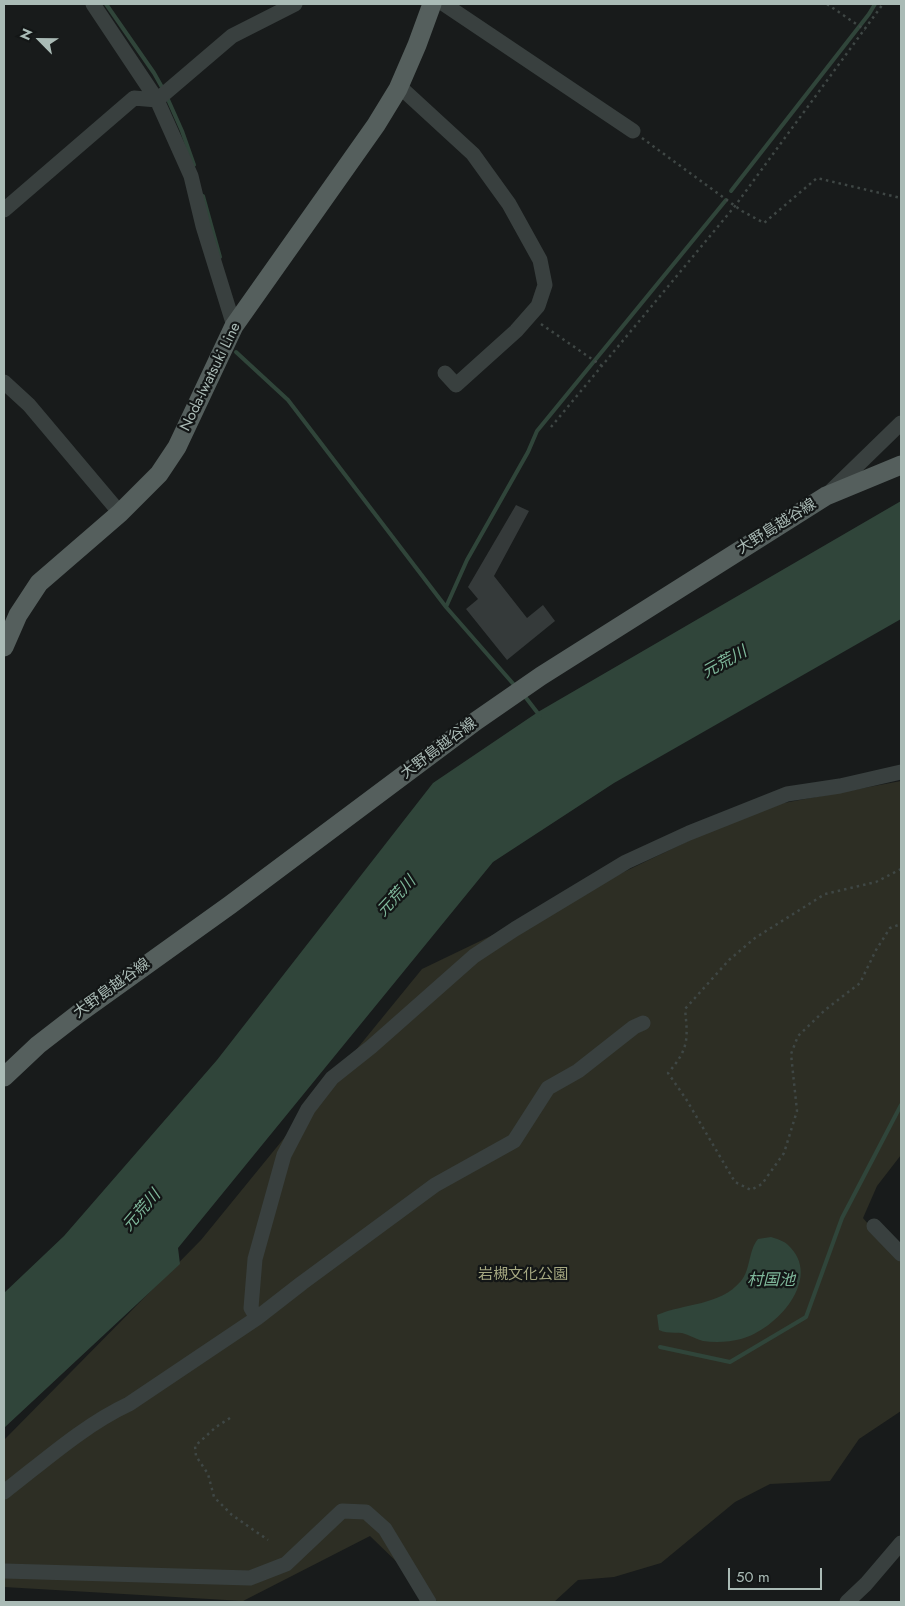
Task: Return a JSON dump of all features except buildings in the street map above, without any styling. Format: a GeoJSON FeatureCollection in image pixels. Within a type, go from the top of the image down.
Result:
{"type":"FeatureCollection","features":[{"type":"Feature","properties":{"kind":"main road","name":"Noda-Iwatsuki Line"},"geometry":{"type":"LineString","coordinates":[[4,647],[18,615],[39,583],[120,513],[159,474],[177,447],[234,326],[376,125],[399,86],[432,4]]}},
{"type":"Feature","properties":{"kind":"main road","name":"大野島越谷線"},"geometry":{"type":"LineString","coordinates":[[4,1077],[38,1045],[78,1014],[230,905],[476,721],[541,676],[826,496],[901,464]]}},
{"type":"Feature","properties":{"kind":"street"},"geometry":{"type":"LineString","coordinates":[[93,4],[161,97],[191,176],[203,226],[234,326]]}},
{"type":"Feature","properties":{"kind":"street"},"geometry":{"type":"LineString","coordinates":[[4,210],[134,98],[161,97],[232,36],[295,4]]}},
{"type":"Feature","properties":{"kind":"street"},"geometry":{"type":"LineString","coordinates":[[444,4],[633,131]]}},
{"type":"Feature","properties":{"kind":"street"},"geometry":{"type":"LineString","coordinates":[[399,86],[473,154],[509,204],[540,260],[544,285],[538,306],[530,316],[456,385],[445,372]]}},
{"type":"Feature","properties":{"kind":"street"},"geometry":{"type":"LineString","coordinates":[[4,382],[29,405],[120,513]]}},
{"type":"Feature","properties":{"kind":"street"},"geometry":{"type":"LineString","coordinates":[[826,496],[901,423]]}},
{"type":"Feature","properties":{"kind":"street"},"geometry":{"type":"LineString","coordinates":[[257,1318],[251,1308],[255,1259],[284,1155],[308,1108],[332,1078],[371,1047],[474,956],[626,862],[689,833],[787,794],[840,786],[901,772]]}},
{"type":"Feature","properties":{"kind":"street"},"geometry":{"type":"LineString","coordinates":[[4,1492],[111,1413],[129,1404],[257,1318],[435,1185],[514,1141],[548,1088],[578,1071],[634,1027],[643,1023]]}},
{"type":"Feature","properties":{"kind":"street"},"geometry":{"type":"LineString","coordinates":[[874,1226],[901,1254]]}},
{"type":"Feature","properties":{"kind":"street"},"geometry":{"type":"LineString","coordinates":[[4,1571],[250,1578],[286,1564],[342,1511],[366,1512],[385,1529],[429,1602]]}},
{"type":"Feature","properties":{"kind":"street"},"geometry":{"type":"LineString","coordinates":[[847,1602],[866,1584],[901,1543]]}},
{"type":"Feature","properties":{"kind":"path"},"geometry":{"type":"LineString","coordinates":[[826,4],[865,30]]}},
{"type":"Feature","properties":{"kind":"path"},"geometry":{"type":"LineString","coordinates":[[551,427],[735,206],[883,4]]}},
{"type":"Feature","properties":{"kind":"path"},"geometry":{"type":"LineString","coordinates":[[633,131],[735,206],[764,222],[818,178],[901,198]]}},
{"type":"Feature","properties":{"kind":"path"},"geometry":{"type":"LineString","coordinates":[[530,316],[602,366]]}},
{"type":"Feature","properties":{"kind":"path"},"geometry":{"type":"LineString","coordinates":[[901,869],[876,882],[825,894],[755,938],[730,960],[685,1009],[688,1036],[679,1060],[668,1073],[686,1099],[735,1182],[750,1190],[762,1184],[784,1153],[797,1111],[791,1054],[798,1036],[825,1010],[860,983],[876,950],[890,928],[901,924]]}},
{"type":"Feature","properties":{"kind":"path"},"geometry":{"type":"LineString","coordinates":[[230,1418],[216,1427],[195,1446],[196,1456],[208,1474],[214,1497],[232,1515],[268,1540]]}},
{"type":"Feature","properties":{"kind":"green space","name":"岩槻文化公園"},"geometry":{"type":"Polygon","coordinates":[[[901,781],[901,1155],[877,1186],[863,1218],[901,1262],[901,1411],[859,1439],[830,1481],[770,1484],[735,1502],[661,1563],[614,1577],[578,1580],[554,1602],[438,1602],[370,1536],[243,1601],[4,1587],[4,1440],[201,1240],[422,969],[757,808],[901,781]]]}},
{"type":"Feature","properties":{"kind":"water","name":"元荒川"},"geometry":{"type":"Polygon","coordinates":[[[901,501],[901,619],[614,783],[493,862],[178,1248],[180,1264],[4,1428],[4,1293],[64,1236],[217,1060],[433,783],[538,712],[901,501]]]}},
{"type":"Feature","properties":{"kind":"water","name":"村国池"},"geometry":{"type":"Polygon","coordinates":[[[771,1237],[788,1245],[798,1258],[801,1272],[798,1287],[791,1301],[781,1314],[768,1325],[755,1334],[741,1339],[722,1342],[703,1341],[682,1333],[659,1330],[657,1315],[713,1300],[733,1289],[744,1276],[758,1239],[771,1237]]]}},
{"type":"Feature","properties":{"kind":"waterway"},"geometry":{"type":"LineString","coordinates":[[106,4],[163,89]]}},
{"type":"Feature","properties":{"kind":"waterway"},"geometry":{"type":"LineString","coordinates":[[731,191],[875,4]]}},
{"type":"Feature","properties":{"kind":"waterway"},"geometry":{"type":"LineString","coordinates":[[166,95],[194,165]]}},
{"type":"Feature","properties":{"kind":"waterway"},"geometry":{"type":"LineString","coordinates":[[203,196],[220,257]]}},
{"type":"Feature","properties":{"kind":"waterway"},"geometry":{"type":"LineString","coordinates":[[446,607],[467,560],[528,452],[537,431],[726,200]]}},
{"type":"Feature","properties":{"kind":"waterway"},"geometry":{"type":"LineString","coordinates":[[236,352],[288,400],[446,607],[516,687]]}},
{"type":"Feature","properties":{"kind":"waterway"},"geometry":{"type":"LineString","coordinates":[[523,694],[540,716]]}},
{"type":"Feature","properties":{"kind":"waterway"},"geometry":{"type":"LineString","coordinates":[[660,1347],[730,1362],[806,1317],[842,1218],[901,1105]]}}]}
